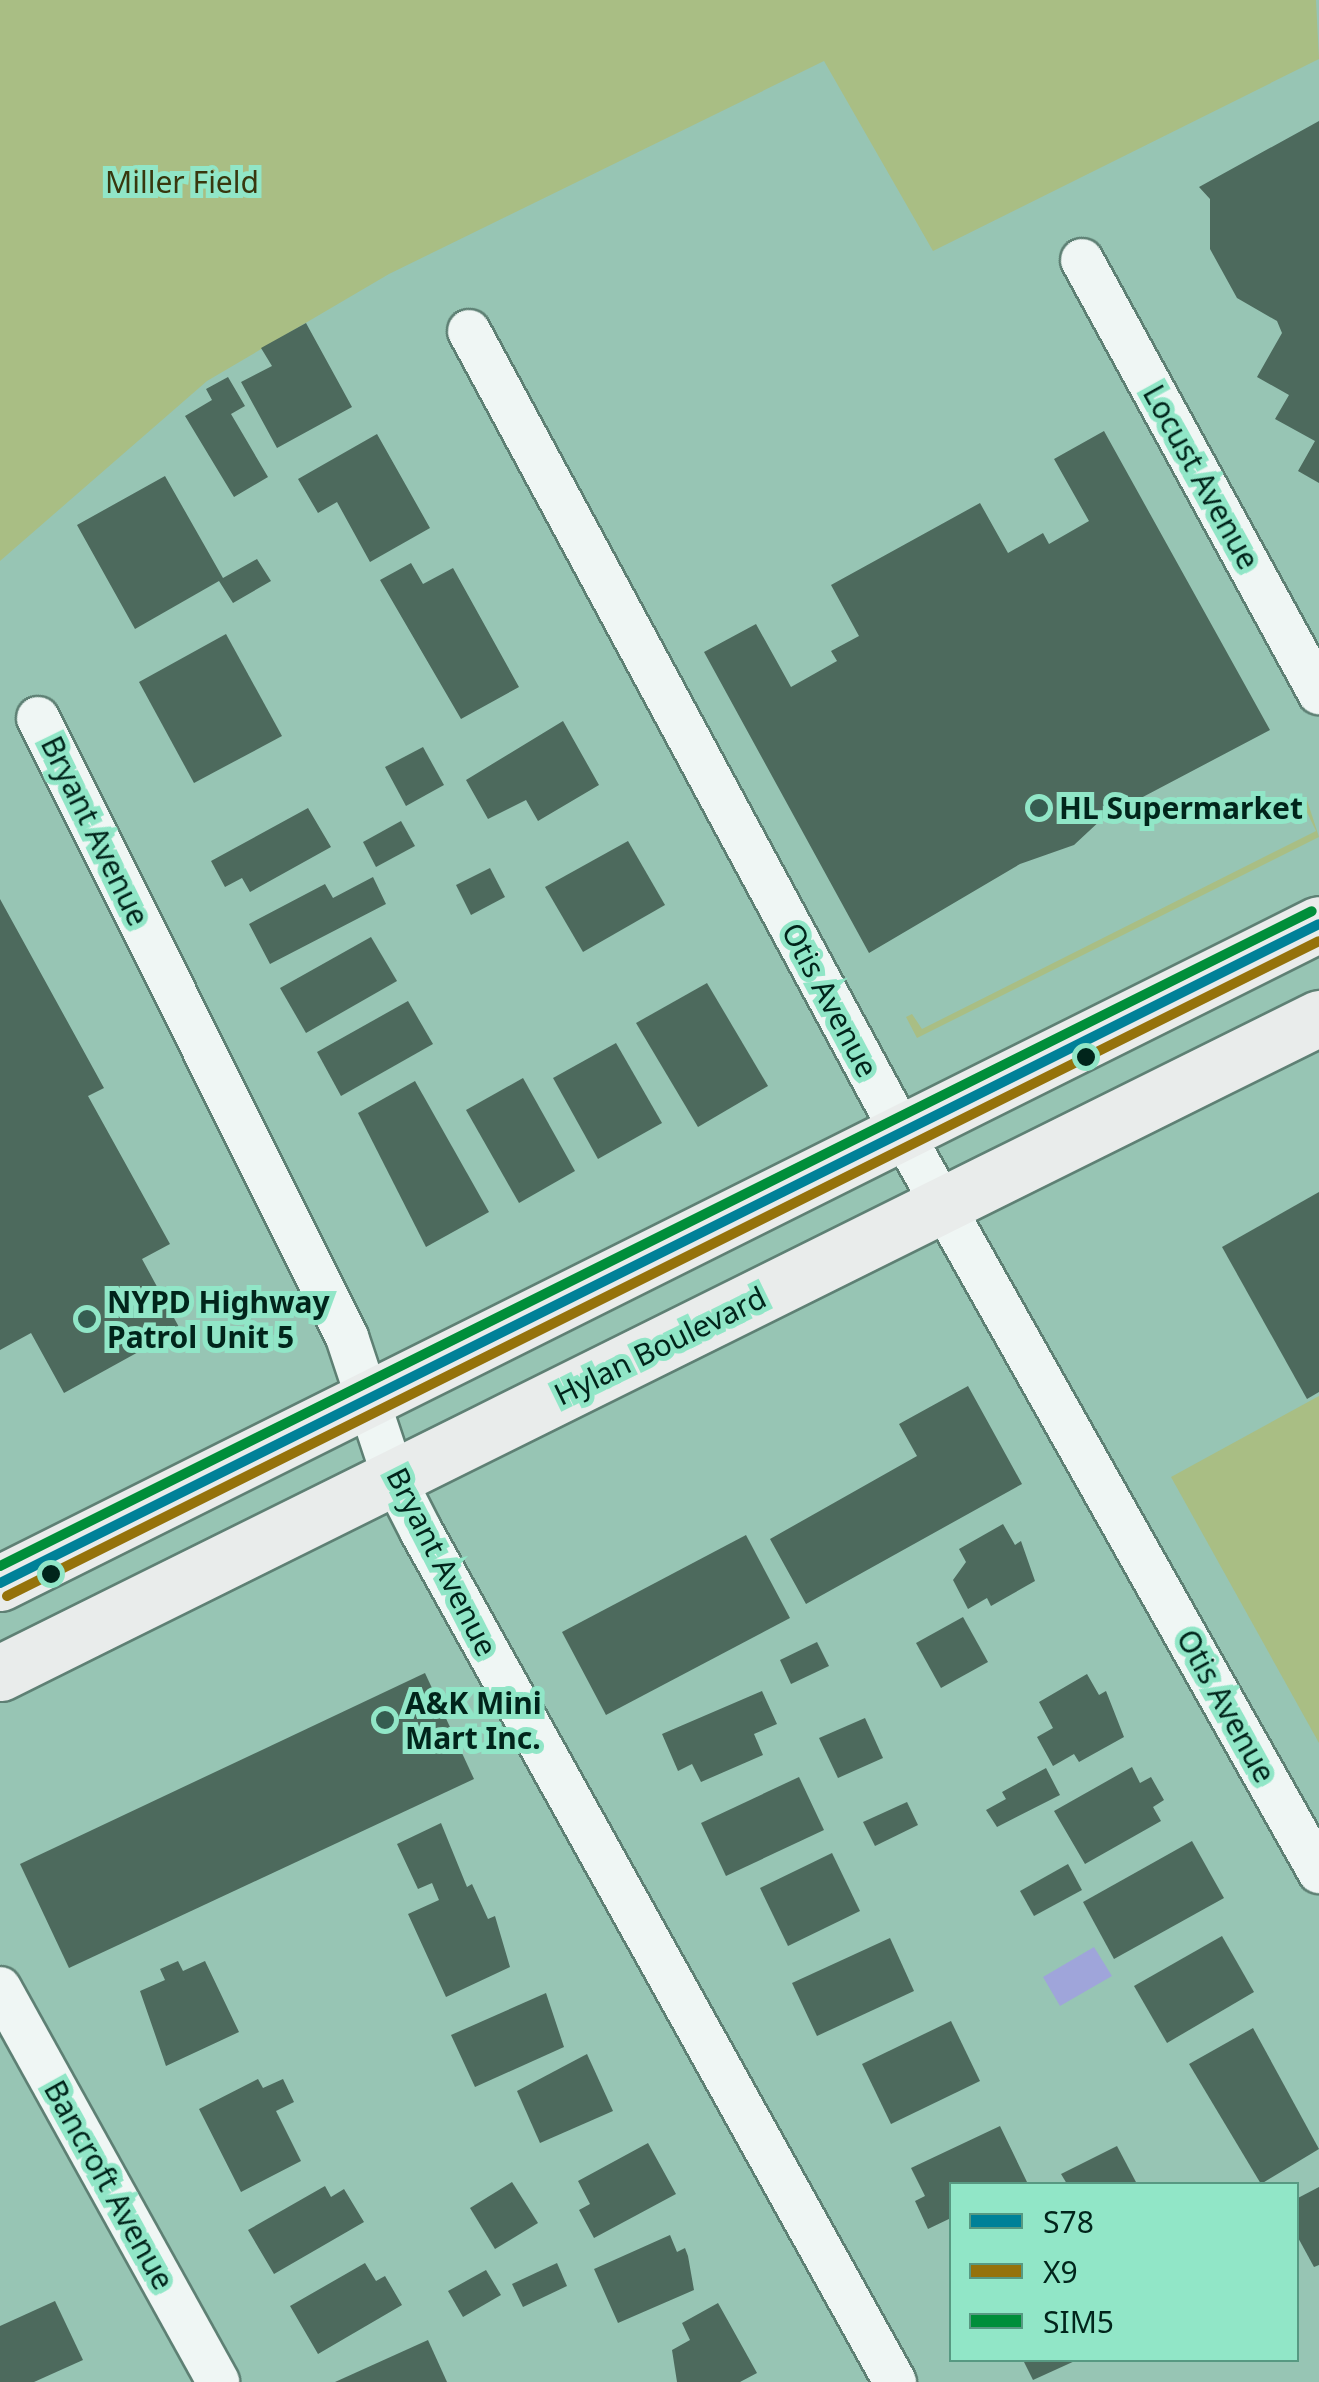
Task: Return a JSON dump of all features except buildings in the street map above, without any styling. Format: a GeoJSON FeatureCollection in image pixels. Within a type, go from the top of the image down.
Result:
{"type":"FeatureCollection","features":[{"type":"Feature","properties":{"kind":"main road"},"geometry":{"type":"LineString","coordinates":[[87,1628],[24,1571],[1319,924]]}},
{"type":"Feature","properties":{"kind":"main road","name":"Hylan Boulevard"},"geometry":{"type":"LineString","coordinates":[[0,1673],[1319,1018]]}},
{"type":"Feature","properties":{"kind":"street","name":"Locust Avenue"},"geometry":{"type":"LineString","coordinates":[[1082,260],[1319,693]]}},
{"type":"Feature","properties":{"kind":"street","name":"Otis Avenue"},"geometry":{"type":"LineString","coordinates":[[468,332],[942,1206],[1319,1872]]}},
{"type":"Feature","properties":{"kind":"street","name":"Bryant Avenue"},"geometry":{"type":"LineString","coordinates":[[38,718],[347,1338],[394,1478],[895,2382]]}},
{"type":"Feature","properties":{"kind":"street","name":"Bancroft Avenue"},"geometry":{"type":"LineString","coordinates":[[0,1988],[218,2382]]}},
{"type":"Feature","properties":{"kind":"green space","name":"Miller Field"},"geometry":{"type":"Polygon","coordinates":[[[0,0],[1316,0],[1319,59],[933,251],[824,61],[389,274],[207,381],[0,561],[0,0]]]}},
{"type":"Feature","properties":{"kind":"green space"},"geometry":{"type":"Polygon","coordinates":[[[1306,797],[1319,837],[917,1038],[906,1017],[912,1014],[922,1029],[1316,831],[1301,800],[1306,797]]]}},
{"type":"Feature","properties":{"kind":"green space"},"geometry":{"type":"Polygon","coordinates":[[[1319,1396],[1319,1743],[1171,1477],[1319,1396]]]}},
{"type":"Feature","properties":{"kind":"water"},"geometry":{"type":"Polygon","coordinates":[[[1094,1947],[1112,1976],[1060,2006],[1043,1977],[1094,1947]]]}},
{"type":"Feature","properties":{"kind":"transit line","name":"SIM5"},"geometry":{"type":"LineString","coordinates":[[0,1566],[1312,911]]}},
{"type":"Feature","properties":{"kind":"transit line","name":"S78"},"geometry":{"type":"LineString","coordinates":[[0,1583],[1319,924]]}},
{"type":"Feature","properties":{"kind":"transit line","name":"X9"},"geometry":{"type":"LineString","coordinates":[[7,1596],[1319,941]]}},
{"type":"Feature","properties":{"kind":"place","name":"HL Supermarket"},"geometry":{"type":"Point","coordinates":[1039,808]}},
{"type":"Feature","properties":{"kind":"place","name":"NYPD Highway Patrol Unit 5"},"geometry":{"type":"Point","coordinates":[87,1319]}},
{"type":"Feature","properties":{"kind":"place","name":"A&K Mini Mart Inc."},"geometry":{"type":"Point","coordinates":[385,1720]}}]}
